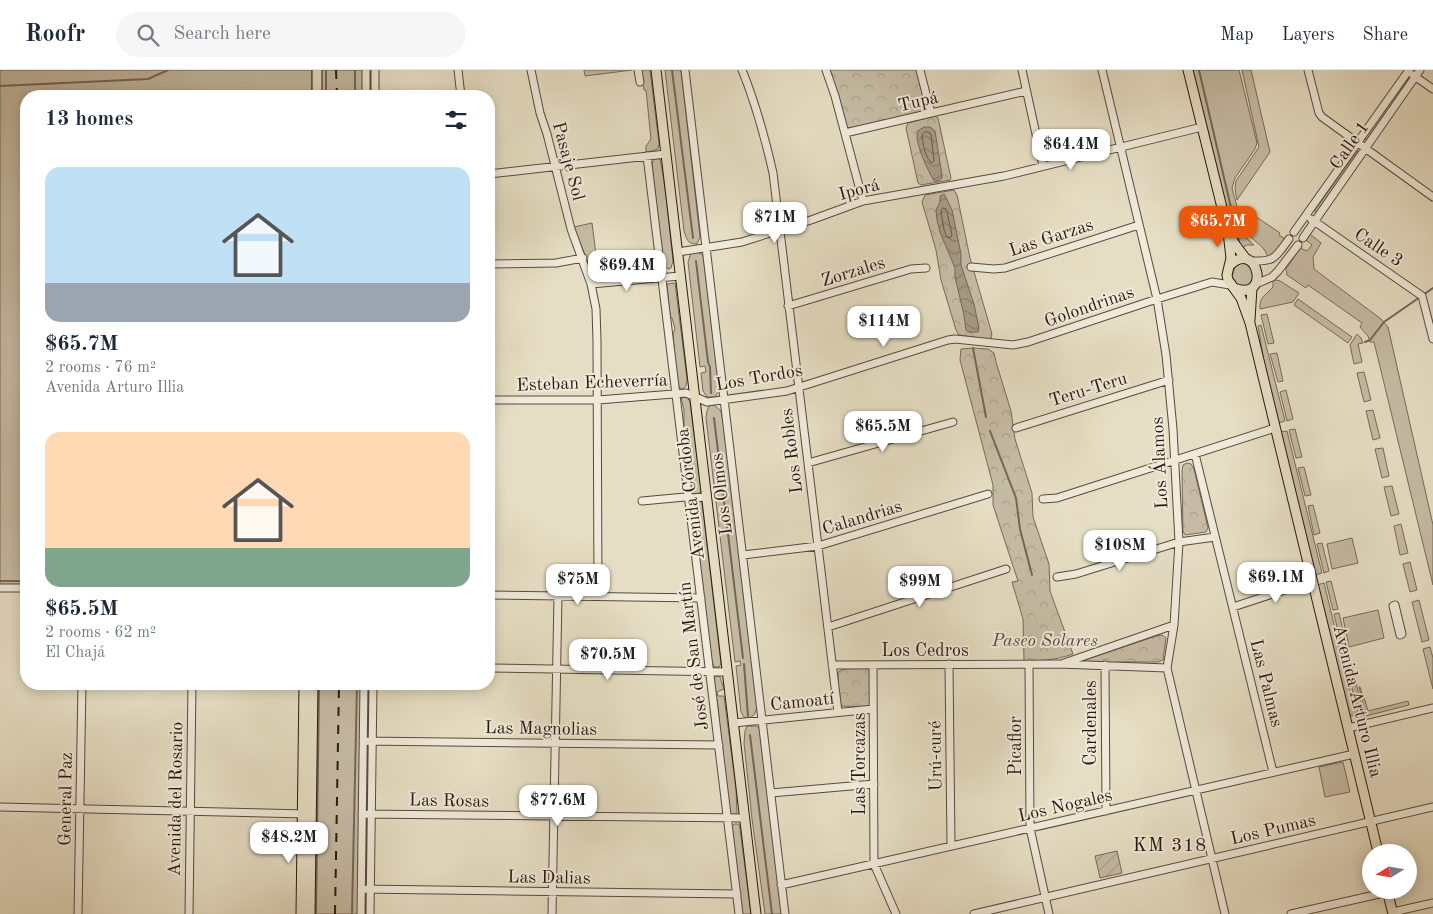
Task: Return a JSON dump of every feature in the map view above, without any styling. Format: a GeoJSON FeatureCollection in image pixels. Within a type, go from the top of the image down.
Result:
{"type":"FeatureCollection","features":[{"type":"Feature","properties":{"kind":"main road"},"geometry":{"type":"LineString","coordinates":[[317,70],[317,90]]}},
{"type":"Feature","properties":{"kind":"main road","name":"Avenida Córdoba"},"geometry":{"type":"LineString","coordinates":[[656,70],[756,914]]}},
{"type":"Feature","properties":{"kind":"main road"},"geometry":{"type":"LineString","coordinates":[[1188,70],[1228,232],[1231,254],[1227,275],[1232,286],[1240,291],[1246,290],[1254,286],[1258,274],[1254,264],[1234,244],[1228,232]]}},
{"type":"Feature","properties":{"kind":"main road"},"geometry":{"type":"LineString","coordinates":[[1228,268],[1240,259],[1248,260]]}},
{"type":"Feature","properties":{"kind":"main road","name":"Avenida Arturo Illia"},"geometry":{"type":"LineString","coordinates":[[1232,286],[1240,298],[1250,323],[1376,844]]}},
{"type":"Feature","properties":{"kind":"main road","name":"Avenida Arturo Illia"},"geometry":{"type":"LineString","coordinates":[[1250,323],[1254,286]]}},
{"type":"Feature","properties":{"kind":"main road"},"geometry":{"type":"LineString","coordinates":[[304,690],[310,914]]}},
{"type":"Feature","properties":{"kind":"main road"},"geometry":{"type":"LineString","coordinates":[[300,914],[314,690]]}},
{"type":"Feature","properties":{"kind":"main road"},"geometry":{"type":"LineString","coordinates":[[1389,899],[1393,913]]}},
{"type":"Feature","properties":{"kind":"street"},"geometry":{"type":"LineString","coordinates":[[366,70],[366,90]]}},
{"type":"Feature","properties":{"kind":"street"},"geometry":{"type":"LineString","coordinates":[[375,70],[375,90]]}},
{"type":"Feature","properties":{"kind":"street"},"geometry":{"type":"LineString","coordinates":[[458,70],[460,90]]}},
{"type":"Feature","properties":{"kind":"street","name":"Pasaje Sol"},"geometry":{"type":"LineString","coordinates":[[531,70],[540,113],[571,229],[583,258],[596,309],[598,595]]}},
{"type":"Feature","properties":{"kind":"street"},"geometry":{"type":"LineString","coordinates":[[638,70],[640,82]]}},
{"type":"Feature","properties":{"kind":"street","name":"Los Olmos"},"geometry":{"type":"LineString","coordinates":[[685,70],[785,914]]}},
{"type":"Feature","properties":{"kind":"street","name":"Los Robles"},"geometry":{"type":"LineString","coordinates":[[742,70],[756,105],[773,173],[838,712]]}},
{"type":"Feature","properties":{"kind":"street"},"geometry":{"type":"LineString","coordinates":[[826,70],[863,201]]}},
{"type":"Feature","properties":{"kind":"street"},"geometry":{"type":"LineString","coordinates":[[920,70],[931,113]]}},
{"type":"Feature","properties":{"kind":"street"},"geometry":{"type":"LineString","coordinates":[[1022,70],[1044,166]]}},
{"type":"Feature","properties":{"kind":"street","name":"Los Álamos"},"geometry":{"type":"LineString","coordinates":[[1102,70],[1161,318],[1169,380],[1175,460],[1178,542],[1174,625],[1167,668],[1225,914]]}},
{"type":"Feature","properties":{"kind":"street"},"geometry":{"type":"LineString","coordinates":[[1308,70],[1319,113],[1322,117],[1433,197]]}},
{"type":"Feature","properties":{"kind":"street"},"geometry":{"type":"LineString","coordinates":[[1407,70],[1433,89]]}},
{"type":"Feature","properties":{"kind":"street","name":"Calle 1"},"geometry":{"type":"LineString","coordinates":[[1294,232],[1407,70]]}},
{"type":"Feature","properties":{"kind":"street","name":"Calle 1"},"geometry":{"type":"LineString","coordinates":[[1303,238],[1420,70]]}},
{"type":"Feature","properties":{"kind":"street","name":"Tupá"},"geometry":{"type":"LineString","coordinates":[[845,133],[1026,91]]}},
{"type":"Feature","properties":{"kind":"street","name":"Iporá"},"geometry":{"type":"LineString","coordinates":[[678,252],[742,242],[780,231],[863,201],[1004,176],[1202,127]]}},
{"type":"Feature","properties":{"kind":"street"},"geometry":{"type":"LineString","coordinates":[[495,173],[666,154]]}},
{"type":"Feature","properties":{"kind":"street","name":"José de San Martín"},"geometry":{"type":"LineString","coordinates":[[647,156],[739,914]]}},
{"type":"Feature","properties":{"kind":"street","name":"Calle 3"},"geometry":{"type":"LineString","coordinates":[[1306,216],[1422,296],[1433,339]]}},
{"type":"Feature","properties":{"kind":"street","name":"Las Garzas"},"geometry":{"type":"LineString","coordinates":[[971,267],[1005,268],[1139,225]]}},
{"type":"Feature","properties":{"kind":"street"},"geometry":{"type":"LineString","coordinates":[[1248,260],[1268,261],[1287,242],[1296,248],[1272,277],[1254,286]]}},
{"type":"Feature","properties":{"kind":"street"},"geometry":{"type":"LineString","coordinates":[[495,264],[556,263],[583,258]]}},
{"type":"Feature","properties":{"kind":"street","name":"Zorzales"},"geometry":{"type":"LineString","coordinates":[[788,306],[911,269],[926,268]]}},
{"type":"Feature","properties":{"kind":"street","name":"Golondrinas"},"geometry":{"type":"LineString","coordinates":[[973,341],[1013,345],[1028,342],[1212,282],[1228,268]]}},
{"type":"Feature","properties":{"kind":"street"},"geometry":{"type":"LineString","coordinates":[[591,284],[680,276]]}},
{"type":"Feature","properties":{"kind":"street","name":"Golondrinas"},"geometry":{"type":"LineString","coordinates":[[1212,282],[1232,286]]}},
{"type":"Feature","properties":{"kind":"street","name":"Los Tordos"},"geometry":{"type":"LineString","coordinates":[[695,397],[707,402],[787,391],[948,340],[973,341]]}},
{"type":"Feature","properties":{"kind":"street","name":"Teru-Teru"},"geometry":{"type":"LineString","coordinates":[[1016,428],[1169,380]]}},
{"type":"Feature","properties":{"kind":"street","name":"Esteban Echeverría"},"geometry":{"type":"LineString","coordinates":[[495,400],[598,400],[676,393],[686,393],[695,397]]}},
{"type":"Feature","properties":{"kind":"street"},"geometry":{"type":"LineString","coordinates":[[808,463],[953,422]]}},
{"type":"Feature","properties":{"kind":"street"},"geometry":{"type":"LineString","coordinates":[[1043,499],[1057,498],[1275,428]]}},
{"type":"Feature","properties":{"kind":"street","name":"Las Palmas"},"geometry":{"type":"LineString","coordinates":[[1195,454],[1273,772]]}},
{"type":"Feature","properties":{"kind":"street","name":"Calandrias"},"geometry":{"type":"LineString","coordinates":[[743,555],[818,546],[988,494]]}},
{"type":"Feature","properties":{"kind":"street"},"geometry":{"type":"LineString","coordinates":[[642,501],[707,497]]}},
{"type":"Feature","properties":{"kind":"street"},"geometry":{"type":"LineString","coordinates":[[1057,577],[1076,574],[1178,542],[1216,537]]}},
{"type":"Feature","properties":{"kind":"street"},"geometry":{"type":"LineString","coordinates":[[828,627],[1006,569]]}},
{"type":"Feature","properties":{"kind":"street"},"geometry":{"type":"LineString","coordinates":[[1233,607],[1312,581]]}},
{"type":"Feature","properties":{"kind":"street"},"geometry":{"type":"LineString","coordinates":[[0,588],[20,588]]}},
{"type":"Feature","properties":{"kind":"street"},"geometry":{"type":"LineString","coordinates":[[495,595],[598,595],[701,598]]}},
{"type":"Feature","properties":{"kind":"street"},"geometry":{"type":"LineString","coordinates":[[552,914],[558,596]]}},
{"type":"Feature","properties":{"kind":"street"},"geometry":{"type":"LineString","coordinates":[[1394,605],[1401,635]]}},
{"type":"Feature","properties":{"kind":"street"},"geometry":{"type":"LineString","coordinates":[[1059,664],[1174,625]]}},
{"type":"Feature","properties":{"kind":"street","name":"Urú-curé"},"geometry":{"type":"LineString","coordinates":[[949,664],[951,846]]}},
{"type":"Feature","properties":{"kind":"street","name":"Picaflor"},"geometry":{"type":"LineString","coordinates":[[1029,664],[1030,828],[1049,914]]}},
{"type":"Feature","properties":{"kind":"street","name":"Los Cedros"},"geometry":{"type":"LineString","coordinates":[[832,665],[1059,664],[1167,668]]}},
{"type":"Feature","properties":{"kind":"street","name":"Las Torcazas"},"geometry":{"type":"LineString","coordinates":[[873,665],[874,864]]}},
{"type":"Feature","properties":{"kind":"street","name":"Cardenales"},"geometry":{"type":"LineString","coordinates":[[1105,665],[1106,811]]}},
{"type":"Feature","properties":{"kind":"street"},"geometry":{"type":"LineString","coordinates":[[495,668],[728,672]]}},
{"type":"Feature","properties":{"kind":"street","name":"General Paz"},"geometry":{"type":"LineString","coordinates":[[78,914],[82,690]]}},
{"type":"Feature","properties":{"kind":"street","name":"Avenida del Rosario"},"geometry":{"type":"LineString","coordinates":[[188,914],[192,690]]}},
{"type":"Feature","properties":{"kind":"street"},"geometry":{"type":"LineString","coordinates":[[361,914],[364,690]]}},
{"type":"Feature","properties":{"kind":"street"},"geometry":{"type":"LineString","coordinates":[[370,914],[373,690]]}},
{"type":"Feature","properties":{"kind":"street","name":"Camoatí"},"geometry":{"type":"LineString","coordinates":[[734,723],[874,708]]}},
{"type":"Feature","properties":{"kind":"street"},"geometry":{"type":"LineString","coordinates":[[1348,728],[1433,708]]}},
{"type":"Feature","properties":{"kind":"street","name":"Las Magnolias"},"geometry":{"type":"LineString","coordinates":[[363,741],[719,745]]}},
{"type":"Feature","properties":{"kind":"street","name":"Los Nogales"},"geometry":{"type":"LineString","coordinates":[[781,885],[1354,754]]}},
{"type":"Feature","properties":{"kind":"street"},"geometry":{"type":"LineString","coordinates":[[771,794],[874,784]]}},
{"type":"Feature","properties":{"kind":"street"},"geometry":{"type":"LineString","coordinates":[[0,807],[306,814]]}},
{"type":"Feature","properties":{"kind":"street","name":"Los Pumas"},"geometry":{"type":"LineString","coordinates":[[974,914],[1433,807]]}},
{"type":"Feature","properties":{"kind":"street","name":"Las Rosas"},"geometry":{"type":"LineString","coordinates":[[362,814],[745,818]]}},
{"type":"Feature","properties":{"kind":"street"},"geometry":{"type":"LineString","coordinates":[[874,864],[896,914]]}},
{"type":"Feature","properties":{"kind":"street","name":"Las Dalias"},"geometry":{"type":"LineString","coordinates":[[362,889],[737,894]]}},
{"type":"Feature","properties":{"kind":"street"},"geometry":{"type":"LineString","coordinates":[[1290,914],[1362,897]]}},
{"type":"Feature","properties":{"kind":"street"},"geometry":{"type":"LineString","coordinates":[[1393,913],[1433,903]]}},
{"type":"Feature","properties":{"kind":"green space"},"geometry":{"type":"Polygon","coordinates":[[[0,70],[312,70],[312,90],[20,90],[20,588],[0,588],[0,70]]]}},
{"type":"Feature","properties":{"kind":"green space"},"geometry":{"type":"Polygon","coordinates":[[[317,70],[366,70],[366,90],[317,90],[317,70]]]}},
{"type":"Feature","properties":{"kind":"green space"},"geometry":{"type":"Polygon","coordinates":[[[584,70],[632,70],[585,76],[584,70]]]}},
{"type":"Feature","properties":{"kind":"green space"},"geometry":{"type":"Polygon","coordinates":[[[641,70],[650,70],[659,144],[658,149],[646,152],[646,146],[651,139],[646,90],[644,90],[641,70]]]}},
{"type":"Feature","properties":{"kind":"green space"},"geometry":{"type":"Polygon","coordinates":[[[665,70],[681,70],[700,237],[697,244],[689,242],[684,231],[665,70]]]}},
{"type":"Feature","properties":{"kind":"green space"},"geometry":{"type":"Polygon","coordinates":[[[830,70],[918,70],[927,108],[926,110],[853,129],[849,128],[846,125],[830,70]]]}},
{"type":"Feature","properties":{"kind":"green space"},"geometry":{"type":"Polygon","coordinates":[[[1193,70],[1239,70],[1257,143],[1235,178],[1232,188],[1245,237],[1254,245],[1247,245],[1241,248],[1233,233],[1193,70]]]}},
{"type":"Feature","properties":{"kind":"green space"},"geometry":{"type":"Polygon","coordinates":[[[1242,70],[1251,70],[1270,152],[1237,200],[1236,181],[1259,147],[1242,70]]]}},
{"type":"Feature","properties":{"kind":"green space"},"geometry":{"type":"Polygon","coordinates":[[[1407,79],[1408,83],[1366,140],[1364,138],[1407,79]]]}},
{"type":"Feature","properties":{"kind":"green space"},"geometry":{"type":"Polygon","coordinates":[[[935,116],[938,118],[951,178],[950,180],[921,185],[918,183],[906,128],[908,123],[935,116]]]}},
{"type":"Feature","properties":{"kind":"green space"},"geometry":{"type":"Polygon","coordinates":[[[1357,151],[1358,154],[1316,213],[1315,210],[1357,151]]]}},
{"type":"Feature","properties":{"kind":"green space"},"geometry":{"type":"Polygon","coordinates":[[[656,158],[660,159],[666,197],[673,261],[669,269],[665,267],[661,244],[652,165],[653,160],[656,158]]]}},
{"type":"Feature","properties":{"kind":"green space"},"geometry":{"type":"Polygon","coordinates":[[[954,190],[957,195],[970,258],[992,334],[991,338],[987,339],[959,335],[956,330],[941,280],[936,250],[922,202],[925,195],[954,190]]]}},
{"type":"Feature","properties":{"kind":"green space"},"geometry":{"type":"Polygon","coordinates":[[[1246,210],[1280,233],[1279,235],[1285,239],[1273,256],[1268,258],[1264,249],[1250,236],[1244,214],[1246,210]]]}},
{"type":"Feature","properties":{"kind":"green space"},"geometry":{"type":"Polygon","coordinates":[[[592,223],[599,279],[595,280],[574,227],[592,223]]]}},
{"type":"Feature","properties":{"kind":"green space"},"geometry":{"type":"Polygon","coordinates":[[[1310,234],[1321,243],[1313,257],[1314,269],[1381,319],[1388,327],[1433,525],[1433,585],[1374,342],[1370,342],[1368,336],[1360,327],[1362,323],[1308,285],[1306,288],[1287,275],[1286,269],[1300,248],[1307,251],[1312,245],[1306,240],[1310,234]]]}},
{"type":"Feature","properties":{"kind":"green space"},"geometry":{"type":"Polygon","coordinates":[[[697,252],[703,255],[720,390],[715,397],[707,397],[703,391],[701,373],[706,372],[705,366],[700,367],[688,262],[691,253],[697,252]]]}},
{"type":"Feature","properties":{"kind":"green space"},"geometry":{"type":"Polygon","coordinates":[[[1240,263],[1247,263],[1256,273],[1250,284],[1244,286],[1237,284],[1232,276],[1235,267],[1240,263]]]}},
{"type":"Feature","properties":{"kind":"green space"},"geometry":{"type":"Polygon","coordinates":[[[1277,280],[1299,293],[1293,302],[1260,309],[1262,299],[1273,287],[1273,281],[1277,280]]]}},
{"type":"Feature","properties":{"kind":"green space"},"geometry":{"type":"Polygon","coordinates":[[[675,283],[687,379],[686,386],[683,389],[679,387],[677,380],[673,334],[675,329],[670,316],[667,284],[675,283]]]}},
{"type":"Feature","properties":{"kind":"green space"},"geometry":{"type":"Polygon","coordinates":[[[1298,299],[1352,337],[1348,343],[1294,305],[1298,299]]]}},
{"type":"Feature","properties":{"kind":"green space"},"geometry":{"type":"Polygon","coordinates":[[[1267,314],[1274,343],[1268,344],[1261,315],[1267,314]]]}},
{"type":"Feature","properties":{"kind":"green space"},"geometry":{"type":"Polygon","coordinates":[[[1261,325],[1285,421],[1278,423],[1266,374],[1258,326],[1261,325]]]}},
{"type":"Feature","properties":{"kind":"green space"},"geometry":{"type":"Polygon","coordinates":[[[1357,334],[1363,343],[1358,344],[1362,362],[1354,364],[1350,345],[1357,334]]]}},
{"type":"Feature","properties":{"kind":"green space","name":"Paseo Solares"},"geometry":{"type":"Polygon","coordinates":[[[961,349],[988,349],[994,353],[1011,411],[1015,439],[1032,493],[1033,517],[1049,564],[1050,591],[1073,654],[1067,656],[1048,660],[1024,661],[1023,619],[1012,582],[1018,581],[993,505],[993,485],[960,360],[961,349]]]}},
{"type":"Feature","properties":{"kind":"green space"},"geometry":{"type":"Polygon","coordinates":[[[1277,353],[1283,381],[1278,382],[1270,354],[1277,353]]]}},
{"type":"Feature","properties":{"kind":"green space"},"geometry":{"type":"Polygon","coordinates":[[[1364,372],[1371,400],[1364,402],[1357,373],[1364,372]]]}},
{"type":"Feature","properties":{"kind":"green space"},"geometry":{"type":"Polygon","coordinates":[[[1286,390],[1293,419],[1287,421],[1280,392],[1286,390]]]}},
{"type":"Feature","properties":{"kind":"green space"},"geometry":{"type":"Polygon","coordinates":[[[687,397],[690,402],[701,490],[700,493],[692,494],[684,428],[684,410],[681,398],[687,397]]]}},
{"type":"Feature","properties":{"kind":"green space"},"geometry":{"type":"Polygon","coordinates":[[[714,405],[721,411],[724,426],[757,706],[755,713],[750,718],[744,717],[741,712],[736,666],[741,665],[740,661],[735,662],[706,418],[709,406],[714,405]]]}},
{"type":"Feature","properties":{"kind":"green space"},"geometry":{"type":"Polygon","coordinates":[[[1373,410],[1380,438],[1373,440],[1366,411],[1373,410]]]}},
{"type":"Feature","properties":{"kind":"green space"},"geometry":{"type":"Polygon","coordinates":[[[1295,429],[1302,457],[1296,458],[1289,430],[1295,429]]]}},
{"type":"Feature","properties":{"kind":"green space"},"geometry":{"type":"Polygon","coordinates":[[[1287,431],[1322,573],[1315,575],[1280,432],[1287,431]]]}},
{"type":"Feature","properties":{"kind":"green space"},"geometry":{"type":"Polygon","coordinates":[[[1383,448],[1389,476],[1382,478],[1375,449],[1383,448]]]}},
{"type":"Feature","properties":{"kind":"green space"},"geometry":{"type":"Polygon","coordinates":[[[1191,464],[1194,469],[1208,528],[1206,532],[1185,535],[1183,531],[1182,471],[1183,465],[1191,464]]]}},
{"type":"Feature","properties":{"kind":"green space"},"geometry":{"type":"Polygon","coordinates":[[[1304,467],[1311,495],[1305,496],[1298,468],[1304,467]]]}},
{"type":"Feature","properties":{"kind":"green space"},"geometry":{"type":"Polygon","coordinates":[[[1392,486],[1399,514],[1391,516],[1384,487],[1392,486]]]}},
{"type":"Feature","properties":{"kind":"green space"},"geometry":{"type":"Polygon","coordinates":[[[700,499],[702,502],[721,664],[719,667],[714,667],[712,662],[693,509],[695,500],[700,499]]]}},
{"type":"Feature","properties":{"kind":"green space"},"geometry":{"type":"Polygon","coordinates":[[[1313,505],[1320,533],[1314,535],[1308,506],[1313,505]]]}},
{"type":"Feature","properties":{"kind":"green space"},"geometry":{"type":"Polygon","coordinates":[[[1401,524],[1408,553],[1400,555],[1394,526],[1401,524]]]}},
{"type":"Feature","properties":{"kind":"green space"},"geometry":{"type":"Polygon","coordinates":[[[1352,538],[1358,563],[1332,569],[1327,544],[1352,538]]]}},
{"type":"Feature","properties":{"kind":"green space"},"geometry":{"type":"Polygon","coordinates":[[[1322,543],[1329,571],[1324,573],[1317,544],[1322,543]]]}},
{"type":"Feature","properties":{"kind":"green space"},"geometry":{"type":"Polygon","coordinates":[[[1410,562],[1417,590],[1410,592],[1403,564],[1410,562]]]}},
{"type":"Feature","properties":{"kind":"green space"},"geometry":{"type":"Polygon","coordinates":[[[1331,581],[1338,609],[1333,610],[1326,582],[1331,581]]]}},
{"type":"Feature","properties":{"kind":"green space"},"geometry":{"type":"Polygon","coordinates":[[[1324,583],[1356,715],[1351,716],[1347,709],[1317,585],[1324,583]]]}},
{"type":"Feature","properties":{"kind":"green space"},"geometry":{"type":"Polygon","coordinates":[[[1419,600],[1429,640],[1422,642],[1412,602],[1419,600]]]}},
{"type":"Feature","properties":{"kind":"green space"},"geometry":{"type":"Polygon","coordinates":[[[1378,610],[1384,638],[1349,647],[1343,618],[1378,610]]]}},
{"type":"Feature","properties":{"kind":"green space"},"geometry":{"type":"Polygon","coordinates":[[[1339,613],[1347,647],[1342,648],[1334,614],[1339,613]]]}},
{"type":"Feature","properties":{"kind":"green space"},"geometry":{"type":"Polygon","coordinates":[[[1162,635],[1166,638],[1163,660],[1158,662],[1079,662],[1156,636],[1162,635]]]}},
{"type":"Feature","properties":{"kind":"green space"},"geometry":{"type":"Polygon","coordinates":[[[1430,647],[1433,658],[1433,689],[1423,649],[1430,647]]]}},
{"type":"Feature","properties":{"kind":"green space"},"geometry":{"type":"Polygon","coordinates":[[[1348,650],[1364,716],[1359,717],[1343,651],[1348,650]]]}},
{"type":"Feature","properties":{"kind":"green space"},"geometry":{"type":"Polygon","coordinates":[[[868,668],[870,670],[871,703],[869,706],[842,706],[839,701],[838,672],[844,669],[868,668]]]}},
{"type":"Feature","properties":{"kind":"green space"},"geometry":{"type":"Polygon","coordinates":[[[720,677],[724,689],[717,692],[718,696],[724,696],[736,789],[737,814],[733,815],[730,813],[725,777],[714,678],[720,677]]]}},
{"type":"Feature","properties":{"kind":"green space"},"geometry":{"type":"Polygon","coordinates":[[[1359,687],[1368,711],[1408,701],[1409,705],[1366,716],[1359,687]]]}},
{"type":"Feature","properties":{"kind":"green space"},"geometry":{"type":"Polygon","coordinates":[[[304,690],[364,690],[361,914],[301,914],[304,690]]]}},
{"type":"Feature","properties":{"kind":"green space"},"geometry":{"type":"Polygon","coordinates":[[[747,726],[756,726],[760,729],[783,914],[765,914],[744,743],[747,726]]]}},
{"type":"Feature","properties":{"kind":"green space"},"geometry":{"type":"Polygon","coordinates":[[[1343,762],[1350,792],[1325,797],[1319,767],[1343,762]]]}},
{"type":"Feature","properties":{"kind":"green space"},"geometry":{"type":"Polygon","coordinates":[[[734,824],[739,824],[740,829],[751,914],[742,914],[732,827],[734,824]]]}},
{"type":"Feature","properties":{"kind":"green space"},"geometry":{"type":"Polygon","coordinates":[[[1117,851],[1122,873],[1100,878],[1095,856],[1117,851]]]}},
{"type":"Feature","properties":{"kind":"water"},"geometry":{"type":"Polygon","coordinates":[[[925,127],[930,127],[935,131],[942,175],[939,181],[934,181],[922,156],[918,142],[918,131],[925,127]]]}},
{"type":"Feature","properties":{"kind":"water"},"geometry":{"type":"Polygon","coordinates":[[[944,194],[952,210],[961,254],[961,265],[974,304],[979,328],[978,332],[966,330],[955,277],[955,268],[937,220],[936,210],[940,202],[940,196],[944,194]]]}},
{"type":"Feature","properties":{"kind":"waterway"},"geometry":{"type":"LineString","coordinates":[[0,86],[148,79],[168,70]]}},
{"type":"Feature","properties":{"kind":"waterway"},"geometry":{"type":"LineString","coordinates":[[326,70],[326,90]]}},
{"type":"Feature","properties":{"kind":"waterway"},"geometry":{"type":"LineString","coordinates":[[355,70],[355,90]]}},
{"type":"Feature","properties":{"kind":"waterway"},"geometry":{"type":"LineString","coordinates":[[672,70],[693,238]]}},
{"type":"Feature","properties":{"kind":"waterway"},"geometry":{"type":"LineString","coordinates":[[1199,70],[1239,242]]}},
{"type":"Feature","properties":{"kind":"waterway"},"geometry":{"type":"LineString","coordinates":[[696,261],[710,367],[711,393]]}},
{"type":"Feature","properties":{"kind":"waterway"},"geometry":{"type":"LineString","coordinates":[[1365,342],[1370,340],[1384,322],[1433,288]]}},
{"type":"Feature","properties":{"kind":"waterway"},"geometry":{"type":"LineString","coordinates":[[973,348],[986,417]]}},
{"type":"Feature","properties":{"kind":"waterway"},"geometry":{"type":"LineString","coordinates":[[714,418],[743,658]]}},
{"type":"Feature","properties":{"kind":"waterway"},"geometry":{"type":"LineString","coordinates":[[990,431],[1016,498],[1020,529],[1032,575]]}},
{"type":"Feature","properties":{"kind":"waterway"},"geometry":{"type":"LineString","coordinates":[[0,581],[20,581]]}},
{"type":"Feature","properties":{"kind":"waterway"},"geometry":{"type":"LineString","coordinates":[[744,664],[748,716]]}},
{"type":"Feature","properties":{"kind":"waterway"},"geometry":{"type":"LineString","coordinates":[[316,914],[319,690]]}},
{"type":"Feature","properties":{"kind":"waterway"},"geometry":{"type":"LineString","coordinates":[[352,914],[357,690]]}},
{"type":"Feature","properties":{"kind":"waterway"},"geometry":{"type":"LineString","coordinates":[[750,735],[772,914]]}},
{"type":"Feature","properties":{"kind":"railway"},"geometry":{"type":"LineString","coordinates":[[336,70],[337,90]]}},
{"type":"Feature","properties":{"kind":"railway"},"geometry":{"type":"LineString","coordinates":[[335,914],[339,690]]}},
{"type":"Feature","properties":{"kind":"district","name":"KM 318"},"geometry":{"type":"Point","coordinates":[1170,844]}}]}
